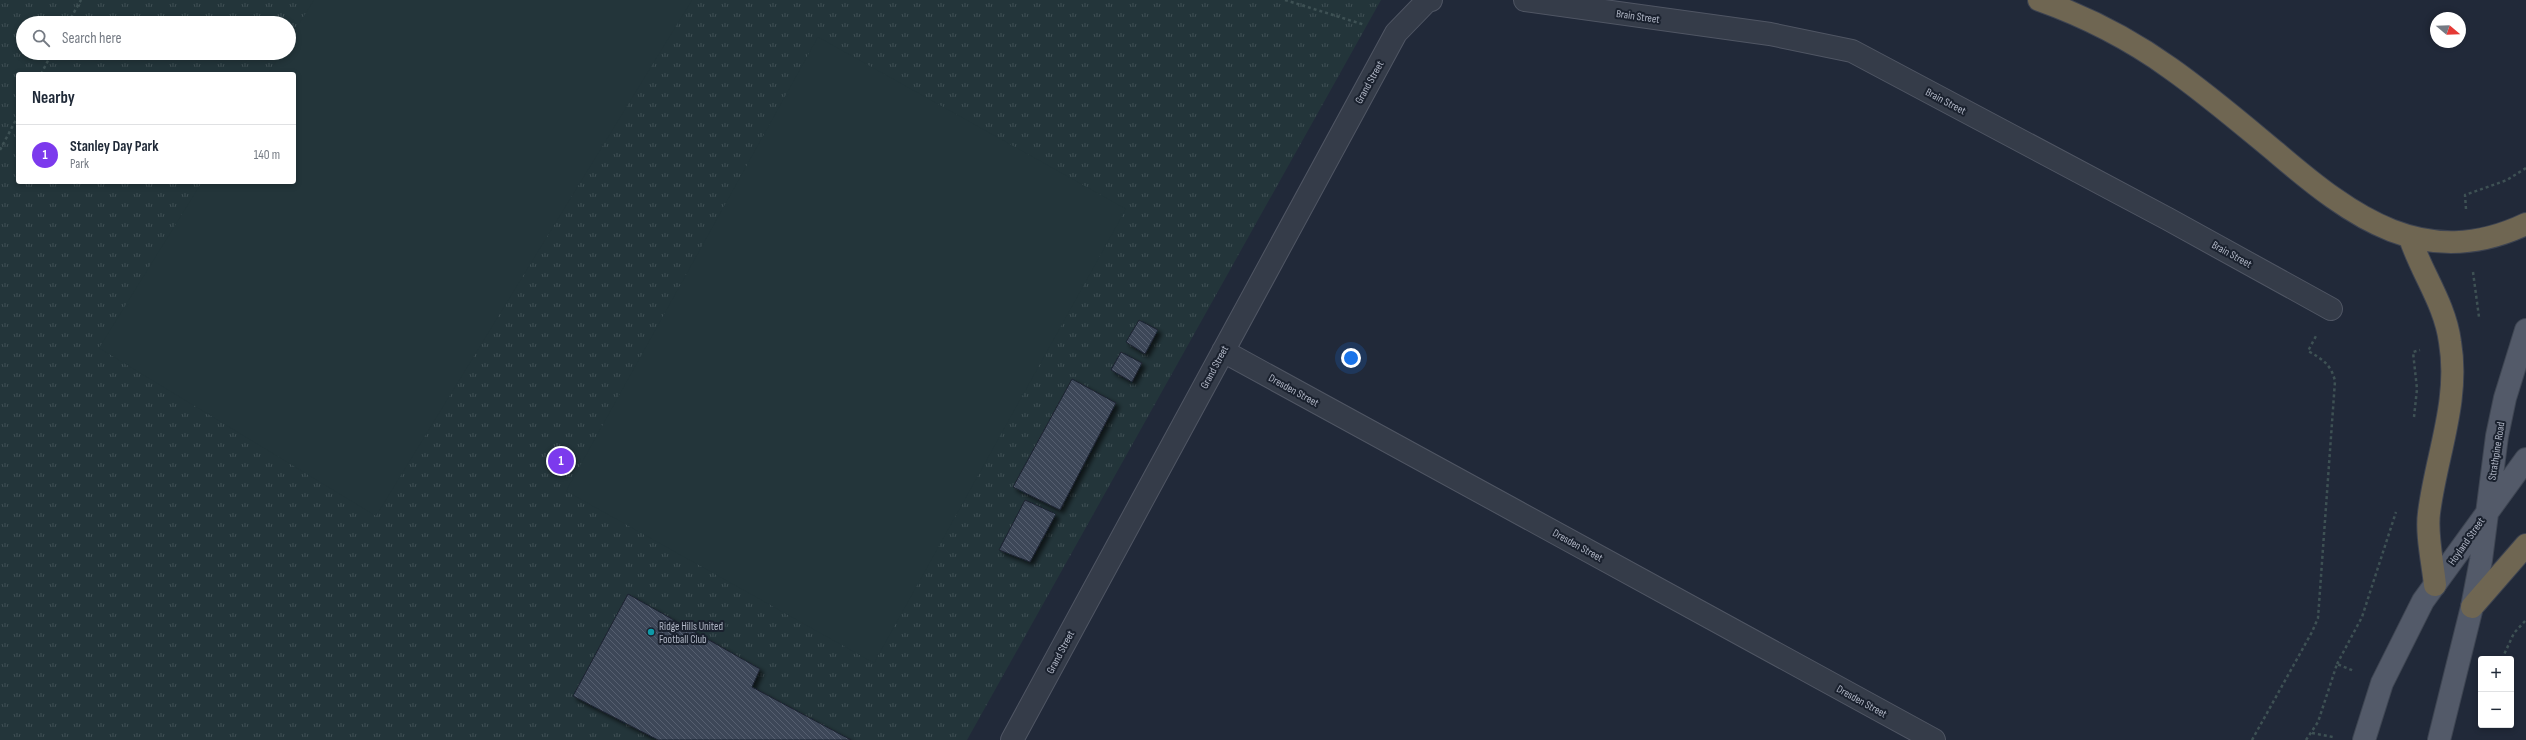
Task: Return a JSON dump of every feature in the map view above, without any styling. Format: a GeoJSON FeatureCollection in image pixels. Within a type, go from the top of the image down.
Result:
{"type":"FeatureCollection","features":[{"type":"Feature","properties":{"kind":"highway"},"geometry":{"type":"LineString","coordinates":[[2039,0],[2107,30],[2170,67],[2329,195],[2362,218],[2410,238],[2438,243],[2470,241],[2526,224]]}},
{"type":"Feature","properties":{"kind":"highway"},"geometry":{"type":"LineString","coordinates":[[2410,238],[2418,262],[2444,314],[2451,343],[2453,371],[2445,433],[2429,514],[2435,585]]}},
{"type":"Feature","properties":{"kind":"highway"},"geometry":{"type":"LineString","coordinates":[[2472,607],[2526,545]]}},
{"type":"Feature","properties":{"kind":"main road","name":"Strathpine Road"},"geometry":{"type":"LineString","coordinates":[[2488,510],[2497,436],[2505,398],[2526,330]]}},
{"type":"Feature","properties":{"kind":"main road","name":"Strathpine Road"},"geometry":{"type":"LineString","coordinates":[[2488,510],[2526,459]]}},
{"type":"Feature","properties":{"kind":"main road","name":"Hoyland Street"},"geometry":{"type":"LineString","coordinates":[[2364,740],[2382,683],[2401,642],[2435,585],[2488,510]]}},
{"type":"Feature","properties":{"kind":"main road","name":"Hoyland Street"},"geometry":{"type":"LineString","coordinates":[[2439,740],[2472,607],[2488,510]]}},
{"type":"Feature","properties":{"kind":"street","name":"Brain Street"},"geometry":{"type":"LineString","coordinates":[[1525,0],[1770,34],[1852,51],[2168,219],[2331,309]]}},
{"type":"Feature","properties":{"kind":"street","name":"Grand Street"},"geometry":{"type":"LineString","coordinates":[[1012,740],[1396,33],[1429,1]]}},
{"type":"Feature","properties":{"kind":"street","name":"Dresden Street"},"geometry":{"type":"LineString","coordinates":[[1223,351],[1934,740]]}},
{"type":"Feature","properties":{"kind":"path"},"geometry":{"type":"LineString","coordinates":[[72,16],[81,0]]}},
{"type":"Feature","properties":{"kind":"path"},"geometry":{"type":"LineString","coordinates":[[1285,0],[1396,33]]}},
{"type":"Feature","properties":{"kind":"path"},"geometry":{"type":"LineString","coordinates":[[42,72],[48,60]]}},
{"type":"Feature","properties":{"kind":"path"},"geometry":{"type":"LineString","coordinates":[[0,150],[16,120]]}},
{"type":"Feature","properties":{"kind":"path"},"geometry":{"type":"LineString","coordinates":[[2466,213],[2465,195],[2507,180],[2526,168]]}},
{"type":"Feature","properties":{"kind":"path"},"geometry":{"type":"LineString","coordinates":[[2252,740],[2312,632],[2318,618],[2335,380],[2332,369],[2324,360],[2308,351],[2331,309]]}},
{"type":"Feature","properties":{"kind":"path"},"geometry":{"type":"LineString","coordinates":[[2414,419],[2417,389],[2413,352],[2423,349]]}},
{"type":"Feature","properties":{"kind":"path"},"geometry":{"type":"LineString","coordinates":[[2306,740],[2318,722],[2337,664],[2362,617],[2397,508]]}},
{"type":"Feature","properties":{"kind":"path"},"geometry":{"type":"LineString","coordinates":[[2503,656],[2514,633],[2526,620]]}},
{"type":"Feature","properties":{"kind":"path"},"geometry":{"type":"LineString","coordinates":[[2337,664],[2351,670]]}},
{"type":"Feature","properties":{"kind":"green space"},"geometry":{"type":"Polygon","coordinates":[[[0,0],[1381,0],[967,740],[0,740],[0,0]]]}},
{"type":"Feature","properties":{"kind":"green space"},"geometry":{"type":"Polygon","coordinates":[[[314,0],[692,0],[376,516],[99,348],[201,184],[296,184],[296,72],[269,72],[277,60],[296,60],[296,29],[314,0]]]}},
{"type":"Feature","properties":{"kind":"green space"},"geometry":{"type":"Polygon","coordinates":[[[818,37],[1126,209],[874,663],[566,491],[818,37]]]}},
{"type":"Feature","properties":{"kind":"building"},"geometry":{"type":"Polygon","coordinates":[[[1139,320],[1158,330],[1145,354],[1126,342],[1139,320]]]}},
{"type":"Feature","properties":{"kind":"building"},"geometry":{"type":"Polygon","coordinates":[[[1121,352],[1142,363],[1132,382],[1111,370],[1121,352]]]}},
{"type":"Feature","properties":{"kind":"building"},"geometry":{"type":"Polygon","coordinates":[[[1072,379],[1116,403],[1060,510],[1013,487],[1072,379]]]}},
{"type":"Feature","properties":{"kind":"building"},"geometry":{"type":"Polygon","coordinates":[[[1025,500],[1056,514],[1030,562],[999,550],[1025,500]]]}},
{"type":"Feature","properties":{"kind":"building","name":"Ridge Hills United Football Club"},"geometry":{"type":"Polygon","coordinates":[[[628,594],[760,669],[752,687],[851,740],[658,740],[573,696],[628,594]]]}},
{"type":"Feature","properties":{"kind":"place","name":"Stanley Day Park"},"geometry":{"type":"Point","coordinates":[561,461]}},
{"type":"Feature","properties":{"kind":"place","name":"Ridge Hills United Football Club"},"geometry":{"type":"Point","coordinates":[651,632]}}]}
